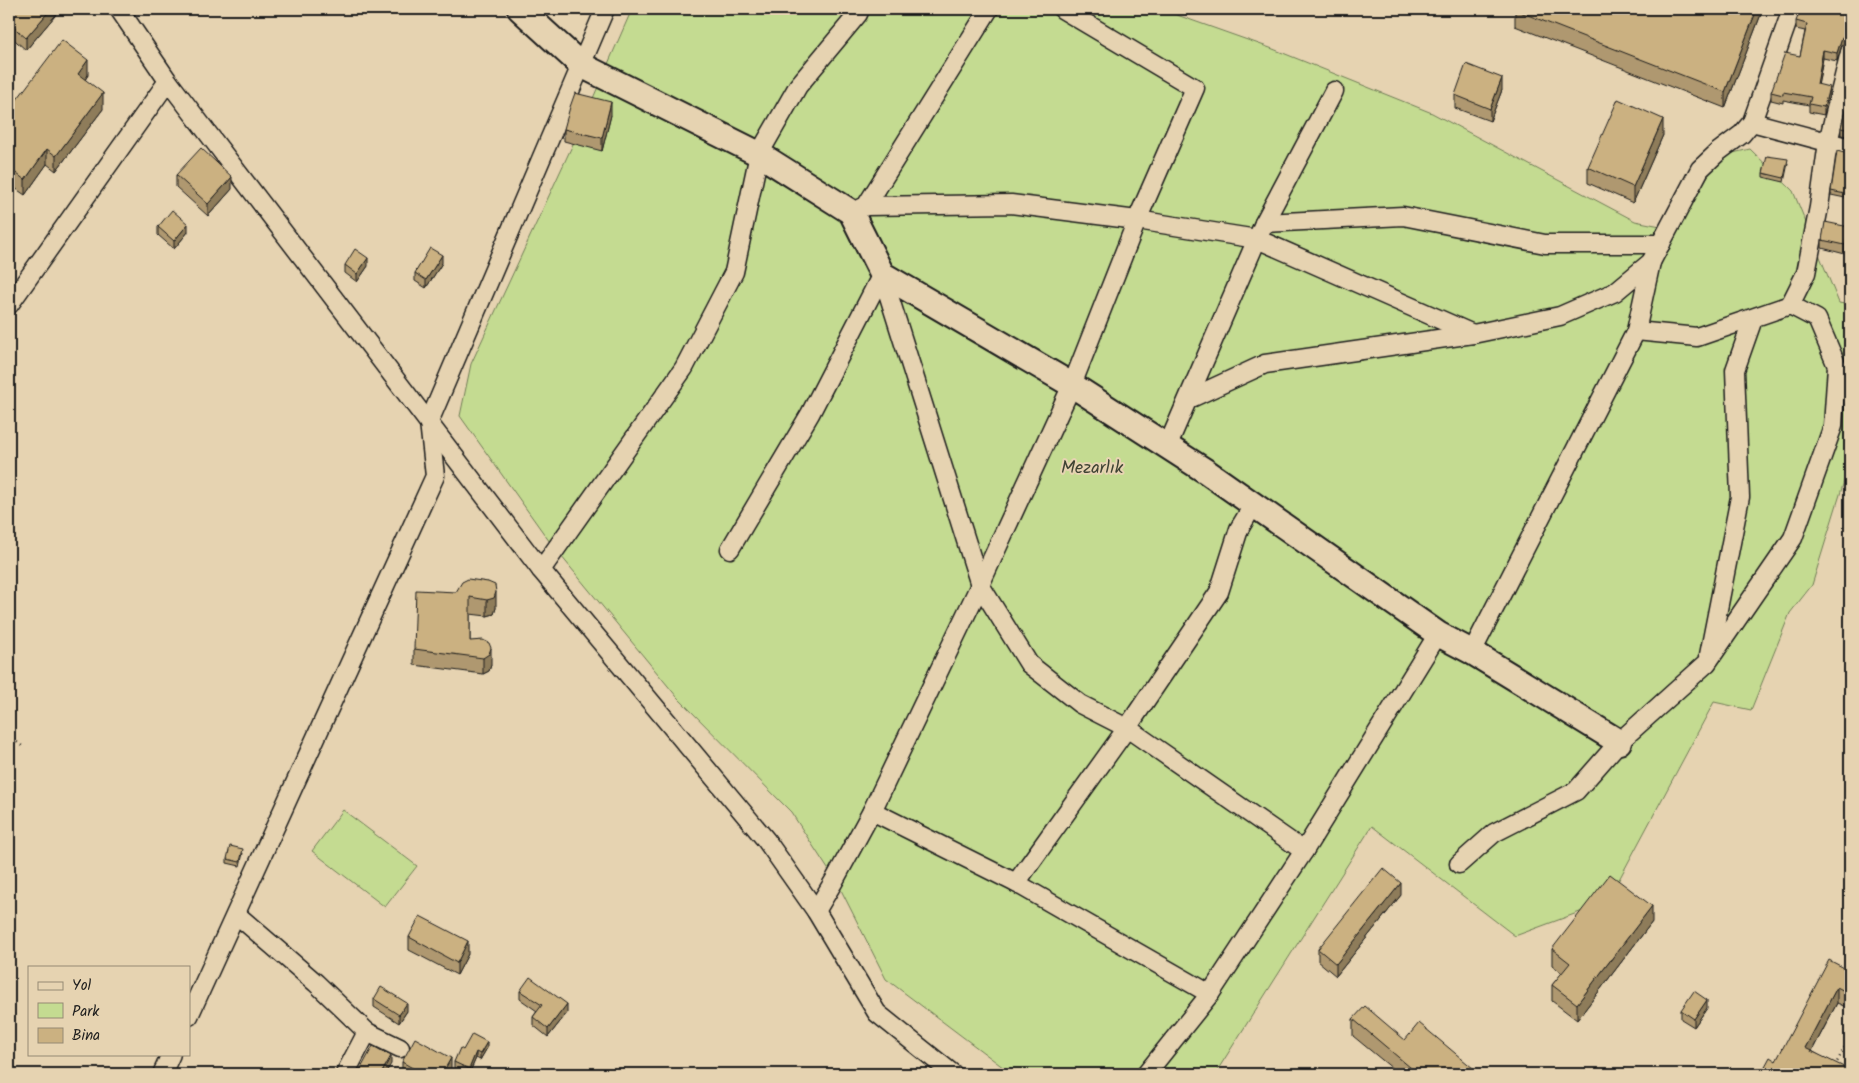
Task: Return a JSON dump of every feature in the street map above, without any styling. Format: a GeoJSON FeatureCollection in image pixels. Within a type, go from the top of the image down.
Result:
{"type":"FeatureCollection","features":[{"type":"Feature","properties":{"kind":"street"},"geometry":{"type":"LineString","coordinates":[[118,9],[168,81],[541,570],[766,840],[816,911],[877,1013],[953,1074]]}},
{"type":"Feature","properties":{"kind":"street"},"geometry":{"type":"LineString","coordinates":[[520,9],[581,65],[760,154],[859,209],[1011,204],[1138,220],[1260,231],[1403,216],[1546,244],[1661,244]]}},
{"type":"Feature","properties":{"kind":"street"},"geometry":{"type":"LineString","coordinates":[[190,1014],[435,476],[429,422],[604,9]]}},
{"type":"Feature","properties":{"kind":"street"},"geometry":{"type":"LineString","coordinates":[[541,570],[684,368],[734,272],[760,154],[798,86],[858,14],[860,9]]}},
{"type":"Feature","properties":{"kind":"street"},"geometry":{"type":"LineString","coordinates":[[859,209],[989,9]]}},
{"type":"Feature","properties":{"kind":"street"},"geometry":{"type":"LineString","coordinates":[[816,911],[872,811],[1072,385],[1138,220],[1195,88],[1062,9]]}},
{"type":"Feature","properties":{"kind":"street"},"geometry":{"type":"LineString","coordinates":[[1472,652],[1636,331],[1651,262],[1700,169],[1718,152],[1742,134],[1752,122],[1792,9]]}},
{"type":"Feature","properties":{"kind":"street"},"geometry":{"type":"LineString","coordinates":[[1636,331],[1697,337],[1790,305],[1806,273],[1819,207],[1828,142],[1850,52]]}},
{"type":"Feature","properties":{"kind":"street"},"geometry":{"type":"LineString","coordinates":[[9,305],[168,81]]}},
{"type":"Feature","properties":{"kind":"street"},"geometry":{"type":"LineString","coordinates":[[1167,447],[1260,231],[1334,91]]}},
{"type":"Feature","properties":{"kind":"street"},"geometry":{"type":"LineString","coordinates":[[1752,122],[1850,148]]}},
{"type":"Feature","properties":{"kind":"street"},"geometry":{"type":"LineString","coordinates":[[859,209],[882,274],[980,584],[1029,664],[1080,704],[1126,728],[1304,851]]}},
{"type":"Feature","properties":{"kind":"street"},"geometry":{"type":"LineString","coordinates":[[1260,231],[1473,334]]}},
{"type":"Feature","properties":{"kind":"street"},"geometry":{"type":"LineString","coordinates":[[1189,399],[1265,364],[1473,334],[1560,316],[1615,292],[1651,262]]}},
{"type":"Feature","properties":{"kind":"street"},"geometry":{"type":"LineString","coordinates":[[882,274],[1072,385],[1254,504],[1438,634],[1472,652],[1620,742]]}},
{"type":"Feature","properties":{"kind":"street"},"geometry":{"type":"LineString","coordinates":[[730,548],[810,414],[882,274]]}},
{"type":"Feature","properties":{"kind":"street"},"geometry":{"type":"LineString","coordinates":[[1459,864],[1494,832],[1576,791],[1620,742],[1707,663],[1793,538],[1833,426],[1837,366],[1817,319],[1790,305]]}},
{"type":"Feature","properties":{"kind":"street"},"geometry":{"type":"LineString","coordinates":[[1707,663],[1740,497],[1735,370],[1752,319]]}},
{"type":"Feature","properties":{"kind":"street"},"geometry":{"type":"LineString","coordinates":[[1016,883],[1126,728],[1219,592],[1239,529],[1254,504]]}},
{"type":"Feature","properties":{"kind":"street"},"geometry":{"type":"LineString","coordinates":[[1146,1074],[1210,994],[1304,851],[1438,634]]}},
{"type":"Feature","properties":{"kind":"street"},"geometry":{"type":"LineString","coordinates":[[872,811],[1016,883],[1210,994]]}},
{"type":"Feature","properties":{"kind":"street"},"geometry":{"type":"LineString","coordinates":[[236,914],[316,983],[367,1032],[400,1048]]}},
{"type":"Feature","properties":{"kind":"street"},"geometry":{"type":"LineString","coordinates":[[345,1074],[367,1032]]}},
{"type":"Feature","properties":{"kind":"street"},"geometry":{"type":"LineString","coordinates":[[162,1074],[170,1056]]}},
{"type":"Feature","properties":{"kind":"path"},"geometry":{"type":"LineString","coordinates":[[9,736],[22,746]]}},
{"type":"Feature","properties":{"kind":"path"},"geometry":{"type":"LineString","coordinates":[[1835,1067],[1850,1037]]}},
{"type":"Feature","properties":{"kind":"green space","name":"Mezarlık"},"geometry":{"type":"Polygon","coordinates":[[[632,9],[1160,9],[1273,49],[1432,113],[1635,221],[1676,229],[1720,156],[1750,149],[1793,191],[1839,303],[1850,305],[1850,462],[1812,585],[1790,613],[1751,710],[1714,702],[1607,902],[1515,936],[1372,826],[1215,1074],[1012,1074],[886,979],[839,886],[791,812],[677,697],[552,545],[460,416],[471,364],[573,144],[632,9]]]}},
{"type":"Feature","properties":{"kind":"green space"},"geometry":{"type":"Polygon","coordinates":[[[343,810],[417,866],[385,907],[312,851],[343,810]]]}},
{"type":"Feature","properties":{"kind":"building"},"geometry":{"type":"Polygon","coordinates":[[[15,9],[51,9],[26,38],[9,23],[9,16],[15,9]]]}},
{"type":"Feature","properties":{"kind":"building"},"geometry":{"type":"Polygon","coordinates":[[[1516,9],[1757,9],[1725,92],[1516,9]]]}},
{"type":"Feature","properties":{"kind":"building"},"geometry":{"type":"Polygon","coordinates":[[[1801,9],[1813,11],[1813,9],[1825,9],[1847,15],[1844,28],[1849,29],[1848,33],[1850,34],[1842,37],[1837,53],[1823,50],[1817,84],[1829,87],[1824,107],[1809,104],[1811,97],[1771,92],[1785,53],[1800,56],[1807,24],[1796,21],[1801,9]]]}},
{"type":"Feature","properties":{"kind":"building"},"geometry":{"type":"Polygon","coordinates":[[[62,40],[88,60],[78,74],[103,93],[56,156],[47,149],[25,180],[9,168],[9,110],[62,40]]]}},
{"type":"Feature","properties":{"kind":"building"},"geometry":{"type":"Polygon","coordinates":[[[1466,64],[1502,78],[1490,109],[1455,95],[1466,64]]]}},
{"type":"Feature","properties":{"kind":"building"},"geometry":{"type":"Polygon","coordinates":[[[1850,89],[1850,116],[1846,129],[1841,128],[1850,89]]]}},
{"type":"Feature","properties":{"kind":"building"},"geometry":{"type":"Polygon","coordinates":[[[575,93],[611,102],[602,138],[564,129],[575,93]]]}},
{"type":"Feature","properties":{"kind":"building"},"geometry":{"type":"Polygon","coordinates":[[[1618,99],[1663,119],[1633,187],[1588,167],[1618,99]]]}},
{"type":"Feature","properties":{"kind":"building"},"geometry":{"type":"Polygon","coordinates":[[[201,148],[232,177],[208,204],[176,175],[201,148]]]}},
{"type":"Feature","properties":{"kind":"building"},"geometry":{"type":"Polygon","coordinates":[[[1837,151],[1848,154],[1844,177],[1850,179],[1850,195],[1831,191],[1837,151]]]}},
{"type":"Feature","properties":{"kind":"building"},"geometry":{"type":"Polygon","coordinates":[[[1767,156],[1788,159],[1784,178],[1763,173],[1767,156]]]}},
{"type":"Feature","properties":{"kind":"building"},"geometry":{"type":"Polygon","coordinates":[[[172,210],[188,224],[174,241],[158,227],[172,210]]]}},
{"type":"Feature","properties":{"kind":"building"},"geometry":{"type":"Polygon","coordinates":[[[1825,222],[1849,227],[1845,245],[1822,240],[1825,222]]]}},
{"type":"Feature","properties":{"kind":"building"},"geometry":{"type":"Polygon","coordinates":[[[430,248],[442,255],[426,280],[415,273],[430,248]]]}},
{"type":"Feature","properties":{"kind":"building"},"geometry":{"type":"Polygon","coordinates":[[[355,249],[368,258],[357,274],[345,265],[355,249]]]}},
{"type":"Feature","properties":{"kind":"building"},"geometry":{"type":"Polygon","coordinates":[[[468,579],[495,585],[496,592],[494,598],[487,600],[470,597],[470,641],[483,640],[489,643],[491,648],[489,654],[483,658],[414,649],[416,590],[456,592],[462,582],[468,579]]]}},
{"type":"Feature","properties":{"kind":"building"},"geometry":{"type":"Polygon","coordinates":[[[230,846],[243,849],[240,862],[227,859],[230,846]]]}},
{"type":"Feature","properties":{"kind":"building"},"geometry":{"type":"Polygon","coordinates":[[[1383,868],[1401,883],[1336,964],[1318,949],[1383,868]]]}},
{"type":"Feature","properties":{"kind":"building"},"geometry":{"type":"Polygon","coordinates":[[[1610,874],[1652,906],[1577,1004],[1552,985],[1570,963],[1552,949],[1610,874]]]}},
{"type":"Feature","properties":{"kind":"building"},"geometry":{"type":"Polygon","coordinates":[[[420,916],[468,941],[457,963],[409,937],[420,916]]]}},
{"type":"Feature","properties":{"kind":"building"},"geometry":{"type":"Polygon","coordinates":[[[1829,960],[1850,971],[1850,994],[1837,987],[1805,1048],[1850,1070],[1850,1074],[1770,1074],[1763,1070],[1770,1057],[1776,1061],[1829,960]]]}},
{"type":"Feature","properties":{"kind":"building"},"geometry":{"type":"Polygon","coordinates":[[[530,977],[567,1004],[548,1029],[533,1017],[542,1005],[520,991],[530,977]]]}},
{"type":"Feature","properties":{"kind":"building"},"geometry":{"type":"Polygon","coordinates":[[[381,987],[407,1003],[399,1015],[374,999],[381,987]]]}},
{"type":"Feature","properties":{"kind":"building"},"geometry":{"type":"Polygon","coordinates":[[[1694,991],[1707,1000],[1694,1019],[1681,1010],[1694,991]]]}},
{"type":"Feature","properties":{"kind":"building"},"geometry":{"type":"Polygon","coordinates":[[[1365,1006],[1405,1040],[1419,1023],[1480,1074],[1406,1074],[1411,1068],[1353,1019],[1365,1006]]]}},
{"type":"Feature","properties":{"kind":"building"},"geometry":{"type":"Polygon","coordinates":[[[472,1034],[487,1042],[480,1054],[476,1052],[469,1069],[454,1062],[460,1048],[463,1050],[472,1034]]]}},
{"type":"Feature","properties":{"kind":"building"},"geometry":{"type":"Polygon","coordinates":[[[415,1038],[451,1058],[442,1074],[433,1069],[430,1074],[423,1074],[402,1062],[415,1038]]]}},
{"type":"Feature","properties":{"kind":"building"},"geometry":{"type":"Polygon","coordinates":[[[373,1046],[391,1056],[381,1074],[358,1074],[373,1046]]]}}]}
